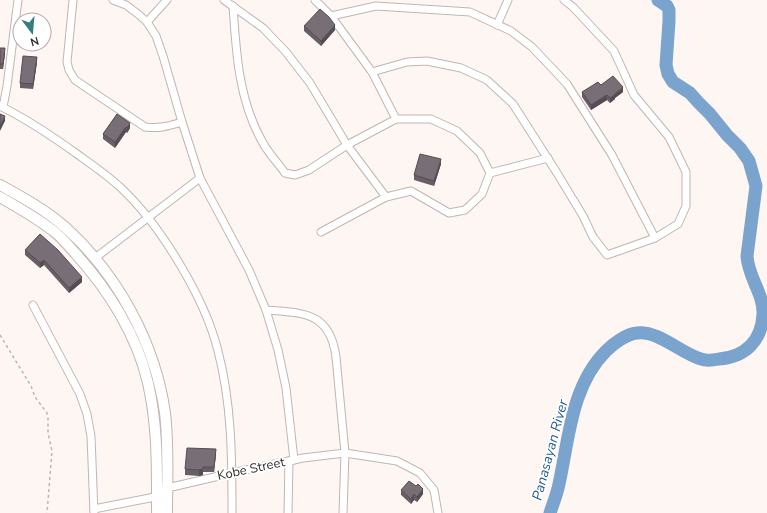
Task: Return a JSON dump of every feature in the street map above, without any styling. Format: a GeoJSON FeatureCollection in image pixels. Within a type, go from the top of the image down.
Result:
{"type":"FeatureCollection","features":[{"type":"Feature","properties":{"kind":"street"},"geometry":{"type":"LineString","coordinates":[[18,0],[7,86],[2,106],[44,131],[87,161],[120,187],[148,217],[178,262],[204,308],[218,351],[228,400],[232,473],[232,513]]}},
{"type":"Feature","properties":{"kind":"street"},"geometry":{"type":"LineString","coordinates":[[73,0],[67,62],[69,70],[75,80],[145,127],[164,127],[182,122]]}},
{"type":"Feature","properties":{"kind":"street"},"geometry":{"type":"LineString","coordinates":[[113,0],[126,5],[147,22],[156,36],[200,178],[249,270],[266,310],[278,350],[286,388],[291,460],[288,513]]}},
{"type":"Feature","properties":{"kind":"street"},"geometry":{"type":"LineString","coordinates":[[147,22],[167,0]]}},
{"type":"Feature","properties":{"kind":"street"},"geometry":{"type":"LineString","coordinates":[[224,0],[263,28],[286,52],[310,83],[347,145],[386,197]]}},
{"type":"Feature","properties":{"kind":"street"},"geometry":{"type":"LineString","coordinates":[[315,0],[331,16],[372,72],[396,119]]}},
{"type":"Feature","properties":{"kind":"street"},"geometry":{"type":"LineString","coordinates":[[497,25],[508,0]]}},
{"type":"Feature","properties":{"kind":"street"},"geometry":{"type":"LineString","coordinates":[[372,72],[407,62],[427,61],[461,68],[487,80],[512,104],[548,158],[583,216],[593,237],[607,255],[655,238],[678,224],[686,206],[686,172],[669,137],[634,95],[614,51],[573,7],[564,0]]}},
{"type":"Feature","properties":{"kind":"street"},"geometry":{"type":"LineString","coordinates":[[233,6],[236,48],[249,114],[263,144],[285,173],[296,175],[309,170],[347,145],[396,119],[431,119],[457,131],[480,153],[490,172],[482,194],[465,210],[450,213],[411,191],[386,197],[321,232]]}},
{"type":"Feature","properties":{"kind":"street"},"geometry":{"type":"LineString","coordinates":[[331,16],[376,6],[470,12],[510,31],[532,47],[567,84],[612,155],[655,238]]}},
{"type":"Feature","properties":{"kind":"street"},"geometry":{"type":"LineString","coordinates":[[490,172],[548,158]]}},
{"type":"Feature","properties":{"kind":"street"},"geometry":{"type":"LineString","coordinates":[[94,258],[200,178]]}},
{"type":"Feature","properties":{"kind":"street"},"geometry":{"type":"LineString","coordinates":[[0,184],[36,205],[65,227],[94,258],[114,283],[133,315],[148,347],[158,379],[165,413],[168,446],[168,513]]}},
{"type":"Feature","properties":{"kind":"street"},"geometry":{"type":"LineString","coordinates":[[0,197],[29,214],[57,234],[86,266],[123,320],[138,350],[148,383],[157,448],[157,513]]}},
{"type":"Feature","properties":{"kind":"street"},"geometry":{"type":"LineString","coordinates":[[33,305],[80,394],[87,414],[92,436],[94,511]]}},
{"type":"Feature","properties":{"kind":"street"},"geometry":{"type":"LineString","coordinates":[[266,310],[297,313],[317,319],[325,326],[331,335],[336,357],[345,453],[343,513]]}},
{"type":"Feature","properties":{"kind":"street","name":"Kobe Street"},"geometry":{"type":"LineString","coordinates":[[94,511],[168,492],[232,473],[319,455],[345,453],[397,461],[420,473],[434,490],[438,513]]}},
{"type":"Feature","properties":{"kind":"path"},"geometry":{"type":"LineString","coordinates":[[0,335],[27,378],[35,396],[47,413],[48,433],[52,451],[47,513]]}},
{"type":"Feature","properties":{"kind":"building"},"geometry":{"type":"Polygon","coordinates":[[[320,9],[335,25],[321,41],[304,26],[320,9]]]}},
{"type":"Feature","properties":{"kind":"building"},"geometry":{"type":"Polygon","coordinates":[[[0,48],[5,48],[3,64],[0,64],[0,48]]]}},
{"type":"Feature","properties":{"kind":"building"},"geometry":{"type":"Polygon","coordinates":[[[23,56],[37,57],[33,84],[20,83],[23,56]]]}},
{"type":"Feature","properties":{"kind":"building"},"geometry":{"type":"Polygon","coordinates":[[[613,76],[623,87],[610,98],[607,95],[591,105],[582,92],[598,82],[601,85],[613,76]]]}},
{"type":"Feature","properties":{"kind":"building"},"geometry":{"type":"Polygon","coordinates":[[[0,114],[5,116],[0,126],[0,114]]]}},
{"type":"Feature","properties":{"kind":"building"},"geometry":{"type":"Polygon","coordinates":[[[117,114],[130,123],[115,142],[103,134],[117,114]]]}},
{"type":"Feature","properties":{"kind":"building"},"geometry":{"type":"Polygon","coordinates":[[[420,154],[441,159],[434,181],[414,175],[420,154]]]}},
{"type":"Feature","properties":{"kind":"building"},"geometry":{"type":"Polygon","coordinates":[[[40,234],[58,250],[82,277],[69,288],[44,260],[40,263],[25,250],[40,234]]]}},
{"type":"Feature","properties":{"kind":"building"},"geometry":{"type":"Polygon","coordinates":[[[187,448],[216,449],[214,467],[203,467],[203,469],[199,470],[185,469],[187,448]]]}},
{"type":"Feature","properties":{"kind":"building"},"geometry":{"type":"Polygon","coordinates":[[[409,481],[416,486],[418,484],[423,489],[417,497],[414,494],[411,499],[401,490],[409,481]]]}},
{"type":"Feature","properties":{"kind":"waterway","name":"Panasayan River"},"geometry":{"type":"LineString","coordinates":[[550,513],[558,488],[569,431],[578,397],[585,380],[594,365],[609,348],[628,335],[645,333],[653,335],[703,360],[728,358],[737,355],[750,346],[755,340],[762,324],[763,307],[750,271],[747,256],[756,186],[749,161],[740,148],[710,114],[690,93],[673,82],[668,74],[666,65],[669,10],[667,6],[658,0]]}}]}
